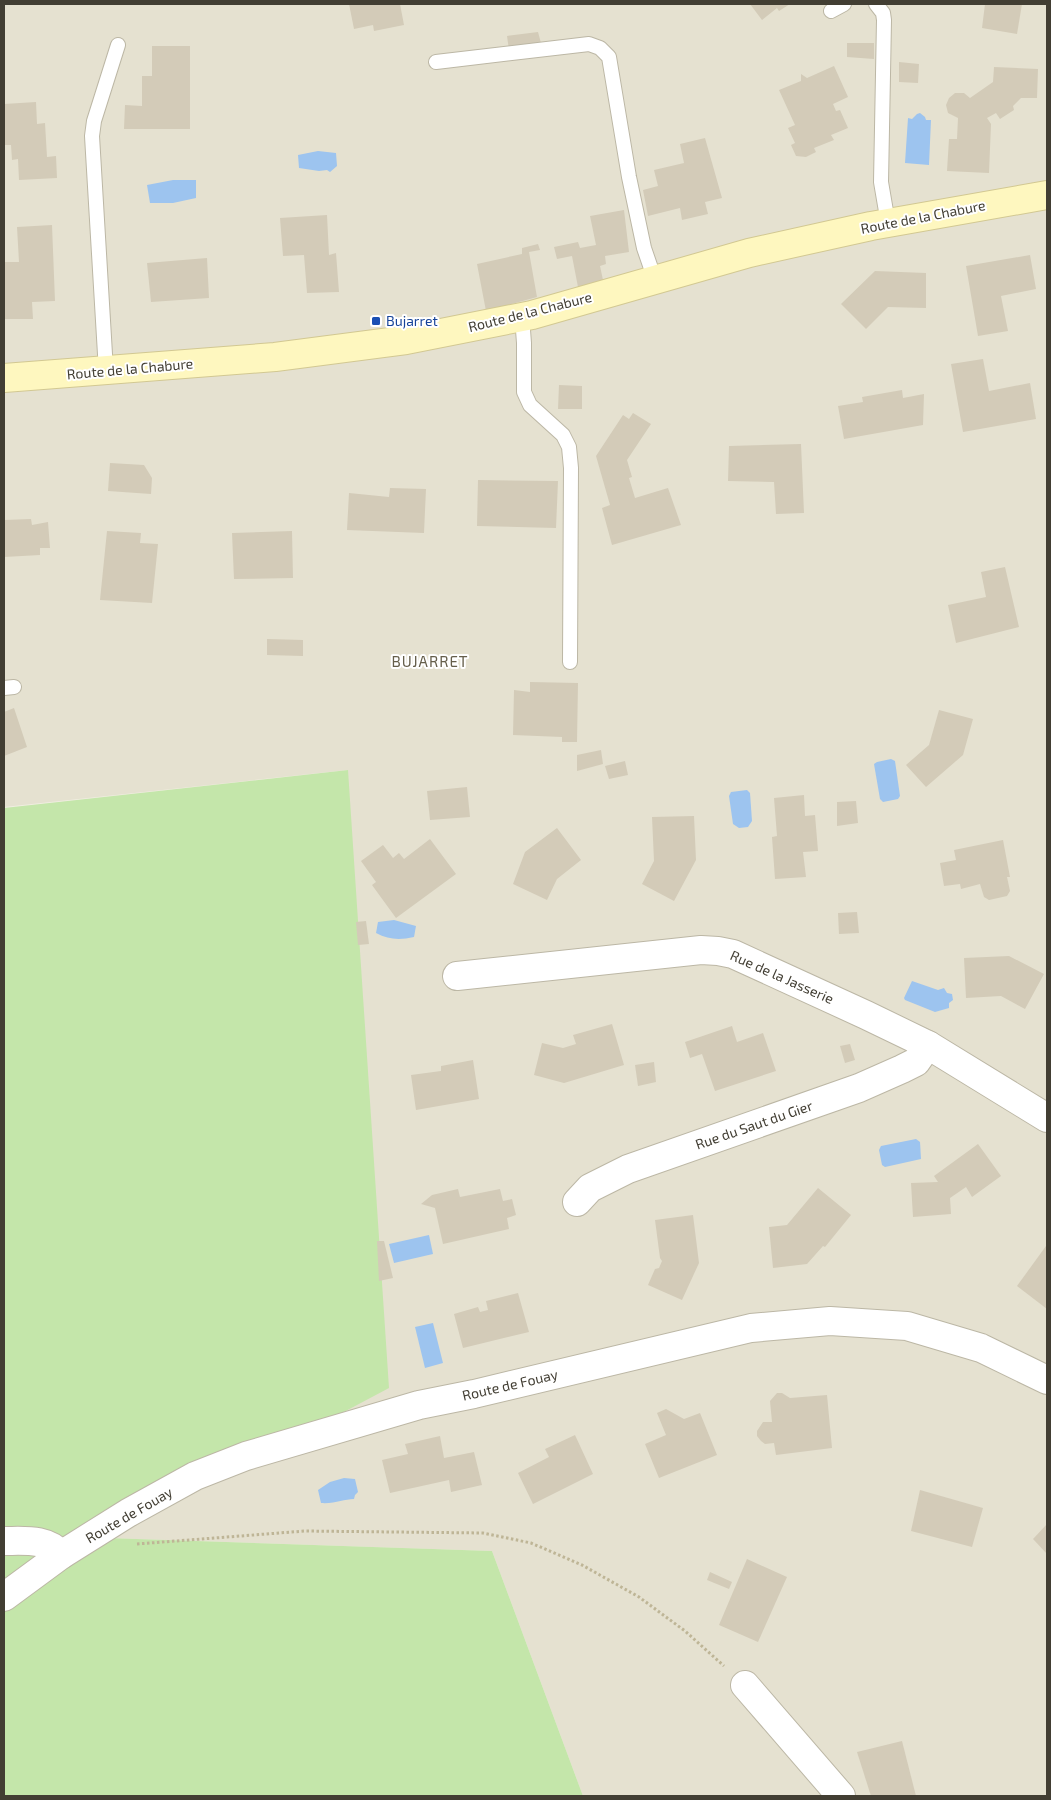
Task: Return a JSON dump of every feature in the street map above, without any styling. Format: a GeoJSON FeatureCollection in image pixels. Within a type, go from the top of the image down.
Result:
{"type":"FeatureCollection","features":[{"type":"Feature","properties":{"kind":"main road","name":"Route de la Chabure"},"geometry":{"type":"LineString","coordinates":[[4,378],[304,353],[406,340],[522,317],[749,253],[888,223],[1047,195]]}},
{"type":"Feature","properties":{"kind":"street","name":"Rue de la Jasserie"},"geometry":{"type":"LineString","coordinates":[[457,976],[701,950],[718,950],[742,958],[928,1045],[1047,1118]]}},
{"type":"Feature","properties":{"kind":"street","name":"Rue du Saut du Gier"},"geometry":{"type":"LineString","coordinates":[[577,1202],[590,1188],[628,1169],[859,1088],[902,1069],[916,1062],[928,1045]]}},
{"type":"Feature","properties":{"kind":"street","name":"Route de Fouay"},"geometry":{"type":"LineString","coordinates":[[4,1597],[62,1555],[128,1512],[195,1476],[246,1456],[419,1405],[474,1394],[751,1328],[830,1321],[907,1326],[980,1348],[1047,1380]]}},
{"type":"Feature","properties":{"kind":"street"},"geometry":{"type":"LineString","coordinates":[[4,1541],[43,1543],[55,1547],[62,1555]]}},
{"type":"Feature","properties":{"kind":"street"},"geometry":{"type":"LineString","coordinates":[[745,1685],[841,1796]]}},
{"type":"Feature","properties":{"kind":"lane"},"geometry":{"type":"LineString","coordinates":[[831,11],[844,4]]}},
{"type":"Feature","properties":{"kind":"lane"},"geometry":{"type":"LineString","coordinates":[[876,4],[883,13],[884,20],[881,182],[888,223]]}},
{"type":"Feature","properties":{"kind":"lane"},"geometry":{"type":"LineString","coordinates":[[436,62],[589,44],[605,52],[609,57],[612,69],[629,177],[644,248],[656,280]]}},
{"type":"Feature","properties":{"kind":"lane"},"geometry":{"type":"LineString","coordinates":[[106,371],[92,136],[94,121],[118,45]]}},
{"type":"Feature","properties":{"kind":"lane"},"geometry":{"type":"LineString","coordinates":[[522,317],[524,392],[530,405],[563,435],[569,447],[571,468],[570,662]]}},
{"type":"Feature","properties":{"kind":"path"},"geometry":{"type":"LineString","coordinates":[[129,1545],[305,1530],[483,1533],[531,1543],[582,1565],[639,1597],[685,1631],[745,1685]]}},
{"type":"Feature","properties":{"kind":"shaded area"},"geometry":{"type":"Polygon","coordinates":[[[4,4],[1047,4],[1047,1796],[583,1796],[492,1551],[106,1538],[348,770],[4,807],[4,4]]]}},
{"type":"Feature","properties":{"kind":"green space"},"geometry":{"type":"Polygon","coordinates":[[[348,770],[389,1388],[107,1538],[492,1551],[583,1796],[4,1796],[4,808],[348,770]]]}},
{"type":"Feature","properties":{"kind":"water"},"geometry":{"type":"Polygon","coordinates":[[[920,113],[926,120],[931,120],[929,165],[905,163],[908,118],[912,119],[920,113]]]}},
{"type":"Feature","properties":{"kind":"water"},"geometry":{"type":"Polygon","coordinates":[[[318,151],[336,153],[337,166],[330,172],[327,170],[319,171],[299,168],[298,155],[318,151]]]}},
{"type":"Feature","properties":{"kind":"water"},"geometry":{"type":"Polygon","coordinates":[[[173,180],[196,180],[196,198],[173,203],[150,203],[147,185],[173,180]]]}},
{"type":"Feature","properties":{"kind":"water"},"geometry":{"type":"Polygon","coordinates":[[[891,759],[895,761],[900,796],[898,799],[883,802],[880,799],[874,764],[891,759]]]}},
{"type":"Feature","properties":{"kind":"water"},"geometry":{"type":"Polygon","coordinates":[[[747,790],[750,793],[752,821],[748,827],[739,828],[733,824],[729,796],[731,792],[747,790]]]}},
{"type":"Feature","properties":{"kind":"water"},"geometry":{"type":"Polygon","coordinates":[[[394,920],[416,926],[414,937],[395,939],[376,933],[378,922],[394,920]]]}},
{"type":"Feature","properties":{"kind":"water"},"geometry":{"type":"Polygon","coordinates":[[[912,981],[938,990],[944,988],[947,993],[952,994],[953,1000],[949,1003],[949,1008],[935,1012],[905,1000],[904,998],[912,981]]]}},
{"type":"Feature","properties":{"kind":"water"},"geometry":{"type":"Polygon","coordinates":[[[916,1139],[920,1142],[921,1159],[885,1167],[882,1165],[879,1150],[881,1146],[916,1139]]]}},
{"type":"Feature","properties":{"kind":"water"},"geometry":{"type":"Polygon","coordinates":[[[429,1235],[433,1254],[394,1263],[389,1244],[429,1235]]]}},
{"type":"Feature","properties":{"kind":"water"},"geometry":{"type":"Polygon","coordinates":[[[433,1323],[443,1363],[425,1368],[415,1327],[433,1323]]]}},
{"type":"Feature","properties":{"kind":"water"},"geometry":{"type":"Polygon","coordinates":[[[344,1478],[355,1479],[358,1492],[354,1499],[321,1503],[318,1490],[330,1482],[344,1478]]]}},
{"type":"Feature","properties":{"kind":"building"},"geometry":{"type":"Polygon","coordinates":[[[349,4],[400,4],[404,25],[374,31],[373,25],[354,29],[349,4]]]}},
{"type":"Feature","properties":{"kind":"building"},"geometry":{"type":"Polygon","coordinates":[[[750,4],[790,4],[779,11],[777,8],[762,20],[750,4]]]}},
{"type":"Feature","properties":{"kind":"building"},"geometry":{"type":"Polygon","coordinates":[[[985,4],[1022,4],[1017,34],[982,28],[985,4]]]}},
{"type":"Feature","properties":{"kind":"building"},"geometry":{"type":"Polygon","coordinates":[[[538,32],[541,43],[509,50],[507,36],[538,32]]]}},
{"type":"Feature","properties":{"kind":"building"},"geometry":{"type":"Polygon","coordinates":[[[847,43],[874,43],[874,59],[847,57],[847,43]]]}},
{"type":"Feature","properties":{"kind":"building"},"geometry":{"type":"Polygon","coordinates":[[[152,46],[190,46],[190,129],[124,129],[125,105],[142,106],[142,76],[152,76],[152,46]]]}},
{"type":"Feature","properties":{"kind":"building"},"geometry":{"type":"Polygon","coordinates":[[[899,62],[919,64],[918,83],[899,82],[899,62]]]}},
{"type":"Feature","properties":{"kind":"building"},"geometry":{"type":"Polygon","coordinates":[[[834,66],[848,97],[833,104],[836,111],[840,110],[848,128],[831,135],[834,140],[814,148],[816,152],[806,157],[796,156],[791,145],[795,143],[788,128],[795,125],[779,90],[801,81],[801,74],[807,78],[834,66]]]}},
{"type":"Feature","properties":{"kind":"building"},"geometry":{"type":"Polygon","coordinates":[[[994,67],[1038,69],[1037,98],[1021,98],[1013,106],[1014,110],[1000,119],[996,113],[987,118],[991,124],[989,173],[947,171],[949,139],[957,139],[958,118],[948,113],[946,105],[949,98],[955,93],[964,93],[970,98],[993,82],[994,67]]]}},
{"type":"Feature","properties":{"kind":"building"},"geometry":{"type":"Polygon","coordinates":[[[36,102],[37,124],[45,123],[47,157],[56,156],[57,178],[19,180],[18,159],[12,160],[11,145],[4,145],[4,104],[36,102]]]}},
{"type":"Feature","properties":{"kind":"building"},"geometry":{"type":"Polygon","coordinates":[[[705,138],[722,198],[705,202],[708,214],[682,220],[680,208],[648,216],[643,190],[658,186],[654,170],[684,163],[680,144],[705,138]]]}},
{"type":"Feature","properties":{"kind":"building"},"geometry":{"type":"Polygon","coordinates":[[[624,210],[629,252],[605,256],[606,264],[600,266],[603,280],[578,287],[572,256],[557,259],[554,247],[578,242],[580,248],[596,245],[590,216],[624,210]]]}},
{"type":"Feature","properties":{"kind":"building"},"geometry":{"type":"Polygon","coordinates":[[[327,215],[329,255],[336,253],[339,292],[307,293],[304,255],[283,256],[280,218],[327,215]]]}},
{"type":"Feature","properties":{"kind":"building"},"geometry":{"type":"Polygon","coordinates":[[[52,225],[55,301],[32,302],[33,319],[4,319],[4,262],[19,262],[17,227],[52,225]]]}},
{"type":"Feature","properties":{"kind":"building"},"geometry":{"type":"Polygon","coordinates":[[[538,244],[540,250],[529,252],[537,297],[486,311],[477,264],[522,254],[522,248],[538,244]]]}},
{"type":"Feature","properties":{"kind":"building"},"geometry":{"type":"Polygon","coordinates":[[[1030,255],[1036,289],[1001,296],[1008,331],[978,336],[966,266],[1030,255]]]}},
{"type":"Feature","properties":{"kind":"building"},"geometry":{"type":"Polygon","coordinates":[[[207,258],[209,298],[151,302],[147,263],[207,258]]]}},
{"type":"Feature","properties":{"kind":"building"},"geometry":{"type":"Polygon","coordinates":[[[875,271],[926,273],[926,308],[888,307],[866,329],[841,304],[875,271]]]}},
{"type":"Feature","properties":{"kind":"building"},"geometry":{"type":"Polygon","coordinates":[[[983,359],[989,391],[1030,383],[1036,419],[963,432],[951,364],[983,359]]]}},
{"type":"Feature","properties":{"kind":"building"},"geometry":{"type":"Polygon","coordinates":[[[559,385],[582,386],[582,409],[558,409],[559,385]]]}},
{"type":"Feature","properties":{"kind":"building"},"geometry":{"type":"Polygon","coordinates":[[[902,390],[903,398],[924,394],[923,425],[844,439],[838,406],[863,402],[862,397],[902,390]]]}},
{"type":"Feature","properties":{"kind":"building"},"geometry":{"type":"Polygon","coordinates":[[[633,413],[651,424],[627,460],[632,477],[629,478],[635,498],[668,488],[681,525],[612,545],[602,508],[610,505],[596,456],[623,415],[629,419],[633,413]]]}},
{"type":"Feature","properties":{"kind":"building"},"geometry":{"type":"Polygon","coordinates":[[[801,444],[804,513],[776,514],[774,482],[728,481],[729,446],[801,444]]]}},
{"type":"Feature","properties":{"kind":"building"},"geometry":{"type":"Polygon","coordinates":[[[110,463],[144,465],[152,478],[151,494],[108,491],[110,463]]]}},
{"type":"Feature","properties":{"kind":"building"},"geometry":{"type":"Polygon","coordinates":[[[478,480],[558,481],[556,528],[477,526],[478,480]]]}},
{"type":"Feature","properties":{"kind":"building"},"geometry":{"type":"Polygon","coordinates":[[[390,488],[426,489],[424,533],[347,530],[349,493],[389,497],[390,488]]]}},
{"type":"Feature","properties":{"kind":"building"},"geometry":{"type":"Polygon","coordinates":[[[31,519],[32,525],[48,522],[50,548],[40,548],[40,555],[4,557],[4,520],[31,519]]]}},
{"type":"Feature","properties":{"kind":"building"},"geometry":{"type":"Polygon","coordinates":[[[107,531],[141,533],[140,543],[158,544],[152,603],[100,600],[107,531]]]}},
{"type":"Feature","properties":{"kind":"building"},"geometry":{"type":"Polygon","coordinates":[[[292,531],[293,578],[234,579],[232,533],[292,531]]]}},
{"type":"Feature","properties":{"kind":"building"},"geometry":{"type":"Polygon","coordinates":[[[1005,567],[1019,627],[956,643],[948,605],[986,597],[981,572],[1005,567]]]}},
{"type":"Feature","properties":{"kind":"building"},"geometry":{"type":"Polygon","coordinates":[[[267,639],[303,640],[303,656],[267,655],[267,639]]]}},
{"type":"Feature","properties":{"kind":"building"},"geometry":{"type":"Polygon","coordinates":[[[530,682],[578,683],[577,742],[562,742],[562,737],[513,735],[514,690],[530,692],[530,682]]]}},
{"type":"Feature","properties":{"kind":"building"},"geometry":{"type":"Polygon","coordinates":[[[14,708],[27,747],[4,756],[4,712],[14,708]]]}},
{"type":"Feature","properties":{"kind":"building"},"geometry":{"type":"Polygon","coordinates":[[[939,710],[973,719],[963,755],[926,787],[906,765],[929,745],[939,710]]]}},
{"type":"Feature","properties":{"kind":"building"},"geometry":{"type":"Polygon","coordinates":[[[601,750],[603,764],[577,771],[577,755],[601,750]]]}},
{"type":"Feature","properties":{"kind":"building"},"geometry":{"type":"Polygon","coordinates":[[[625,761],[628,775],[609,779],[605,766],[625,761]]]}},
{"type":"Feature","properties":{"kind":"building"},"geometry":{"type":"Polygon","coordinates":[[[467,787],[470,817],[430,820],[427,791],[467,787]]]}},
{"type":"Feature","properties":{"kind":"building"},"geometry":{"type":"Polygon","coordinates":[[[804,795],[805,816],[815,815],[818,851],[803,852],[806,877],[775,879],[772,837],[777,836],[774,798],[804,795]]]}},
{"type":"Feature","properties":{"kind":"building"},"geometry":{"type":"Polygon","coordinates":[[[856,801],[858,823],[837,826],[837,802],[856,801]]]}},
{"type":"Feature","properties":{"kind":"building"},"geometry":{"type":"Polygon","coordinates":[[[694,816],[696,860],[674,901],[642,884],[654,861],[652,817],[694,816]]]}},
{"type":"Feature","properties":{"kind":"building"},"geometry":{"type":"Polygon","coordinates":[[[557,828],[581,860],[557,879],[547,900],[513,884],[525,852],[557,828]]]}},
{"type":"Feature","properties":{"kind":"building"},"geometry":{"type":"Polygon","coordinates":[[[430,839],[456,874],[396,918],[372,885],[376,882],[361,861],[383,845],[393,858],[399,853],[404,859],[430,839]]]}},
{"type":"Feature","properties":{"kind":"building"},"geometry":{"type":"Polygon","coordinates":[[[1003,840],[1010,877],[1007,877],[1010,891],[1007,896],[989,900],[984,897],[980,884],[961,889],[960,884],[944,886],[940,863],[956,860],[954,850],[1003,840]]]}},
{"type":"Feature","properties":{"kind":"building"},"geometry":{"type":"Polygon","coordinates":[[[857,912],[859,933],[839,934],[838,913],[857,912]]]}},
{"type":"Feature","properties":{"kind":"building"},"geometry":{"type":"Polygon","coordinates":[[[366,921],[369,944],[358,945],[356,922],[366,921]]]}},
{"type":"Feature","properties":{"kind":"building"},"geometry":{"type":"Polygon","coordinates":[[[1009,956],[1044,974],[1025,1009],[1001,996],[966,998],[964,958],[1009,956]]]}},
{"type":"Feature","properties":{"kind":"building"},"geometry":{"type":"Polygon","coordinates":[[[612,1024],[624,1065],[564,1083],[534,1075],[542,1043],[563,1048],[576,1044],[573,1035],[612,1024]]]}},
{"type":"Feature","properties":{"kind":"building"},"geometry":{"type":"Polygon","coordinates":[[[732,1026],[737,1042],[763,1033],[776,1071],[715,1091],[702,1054],[690,1058],[685,1042],[732,1026]]]}},
{"type":"Feature","properties":{"kind":"building"},"geometry":{"type":"Polygon","coordinates":[[[850,1044],[855,1060],[845,1063],[840,1046],[850,1044]]]}},
{"type":"Feature","properties":{"kind":"building"},"geometry":{"type":"Polygon","coordinates":[[[473,1060],[479,1099],[416,1110],[411,1075],[441,1071],[441,1066],[473,1060]]]}},
{"type":"Feature","properties":{"kind":"building"},"geometry":{"type":"Polygon","coordinates":[[[654,1062],[656,1082],[638,1086],[635,1065],[654,1062]]]}},
{"type":"Feature","properties":{"kind":"building"},"geometry":{"type":"Polygon","coordinates":[[[978,1144],[1001,1176],[972,1197],[966,1187],[950,1198],[951,1214],[913,1217],[911,1183],[938,1182],[934,1176],[978,1144]]]}},
{"type":"Feature","properties":{"kind":"building"},"geometry":{"type":"Polygon","coordinates":[[[818,1188],[851,1215],[825,1247],[823,1246],[807,1264],[773,1268],[769,1227],[787,1225],[818,1188]]]}},
{"type":"Feature","properties":{"kind":"building"},"geometry":{"type":"Polygon","coordinates":[[[458,1189],[460,1197],[500,1189],[503,1201],[512,1199],[516,1215],[507,1218],[509,1229],[443,1244],[435,1208],[421,1204],[432,1195],[458,1189]]]}},
{"type":"Feature","properties":{"kind":"building"},"geometry":{"type":"Polygon","coordinates":[[[693,1215],[699,1263],[682,1300],[648,1285],[655,1269],[659,1268],[662,1261],[655,1220],[693,1215]]]}},
{"type":"Feature","properties":{"kind":"building"},"geometry":{"type":"Polygon","coordinates":[[[377,1241],[384,1241],[393,1278],[379,1281],[377,1241]]]}},
{"type":"Feature","properties":{"kind":"building"},"geometry":{"type":"Polygon","coordinates":[[[1047,1246],[1047,1309],[1017,1286],[1047,1246]]]}},
{"type":"Feature","properties":{"kind":"building"},"geometry":{"type":"Polygon","coordinates":[[[518,1293],[529,1332],[463,1348],[454,1314],[478,1307],[480,1312],[488,1310],[486,1301],[518,1293]]]}},
{"type":"Feature","properties":{"kind":"building"},"geometry":{"type":"Polygon","coordinates":[[[777,1393],[782,1393],[790,1398],[827,1395],[832,1448],[776,1455],[774,1443],[765,1444],[761,1441],[757,1436],[757,1431],[763,1422],[772,1422],[770,1401],[777,1393]]]}},
{"type":"Feature","properties":{"kind":"building"},"geometry":{"type":"Polygon","coordinates":[[[666,1409],[684,1419],[700,1413],[717,1455],[659,1478],[645,1444],[666,1435],[657,1413],[666,1409]]]}},
{"type":"Feature","properties":{"kind":"building"},"geometry":{"type":"Polygon","coordinates":[[[575,1435],[593,1474],[533,1504],[518,1473],[549,1457],[545,1449],[575,1435]]]}},
{"type":"Feature","properties":{"kind":"building"},"geometry":{"type":"Polygon","coordinates":[[[440,1436],[444,1458],[474,1452],[482,1485],[451,1492],[449,1480],[390,1493],[382,1460],[408,1454],[405,1444],[440,1436]]]}},
{"type":"Feature","properties":{"kind":"building"},"geometry":{"type":"Polygon","coordinates":[[[920,1490],[983,1508],[972,1547],[911,1531],[920,1490]]]}},
{"type":"Feature","properties":{"kind":"building"},"geometry":{"type":"Polygon","coordinates":[[[1047,1524],[1047,1554],[1033,1539],[1047,1524]]]}},
{"type":"Feature","properties":{"kind":"building"},"geometry":{"type":"Polygon","coordinates":[[[747,1559],[787,1577],[758,1642],[719,1625],[747,1559]]]}},
{"type":"Feature","properties":{"kind":"building"},"geometry":{"type":"Polygon","coordinates":[[[710,1572],[732,1582],[729,1589],[707,1580],[710,1572]]]}},
{"type":"Feature","properties":{"kind":"building"},"geometry":{"type":"Polygon","coordinates":[[[902,1741],[916,1796],[871,1796],[857,1752],[902,1741]]]}},
{"type":"Feature","properties":{"kind":"place","name":"Bujarret"},"geometry":{"type":"Point","coordinates":[376,321]}},
{"type":"Feature","properties":{"kind":"district","name":"BUJARRET"},"geometry":{"type":"Point","coordinates":[430,662]}}]}
